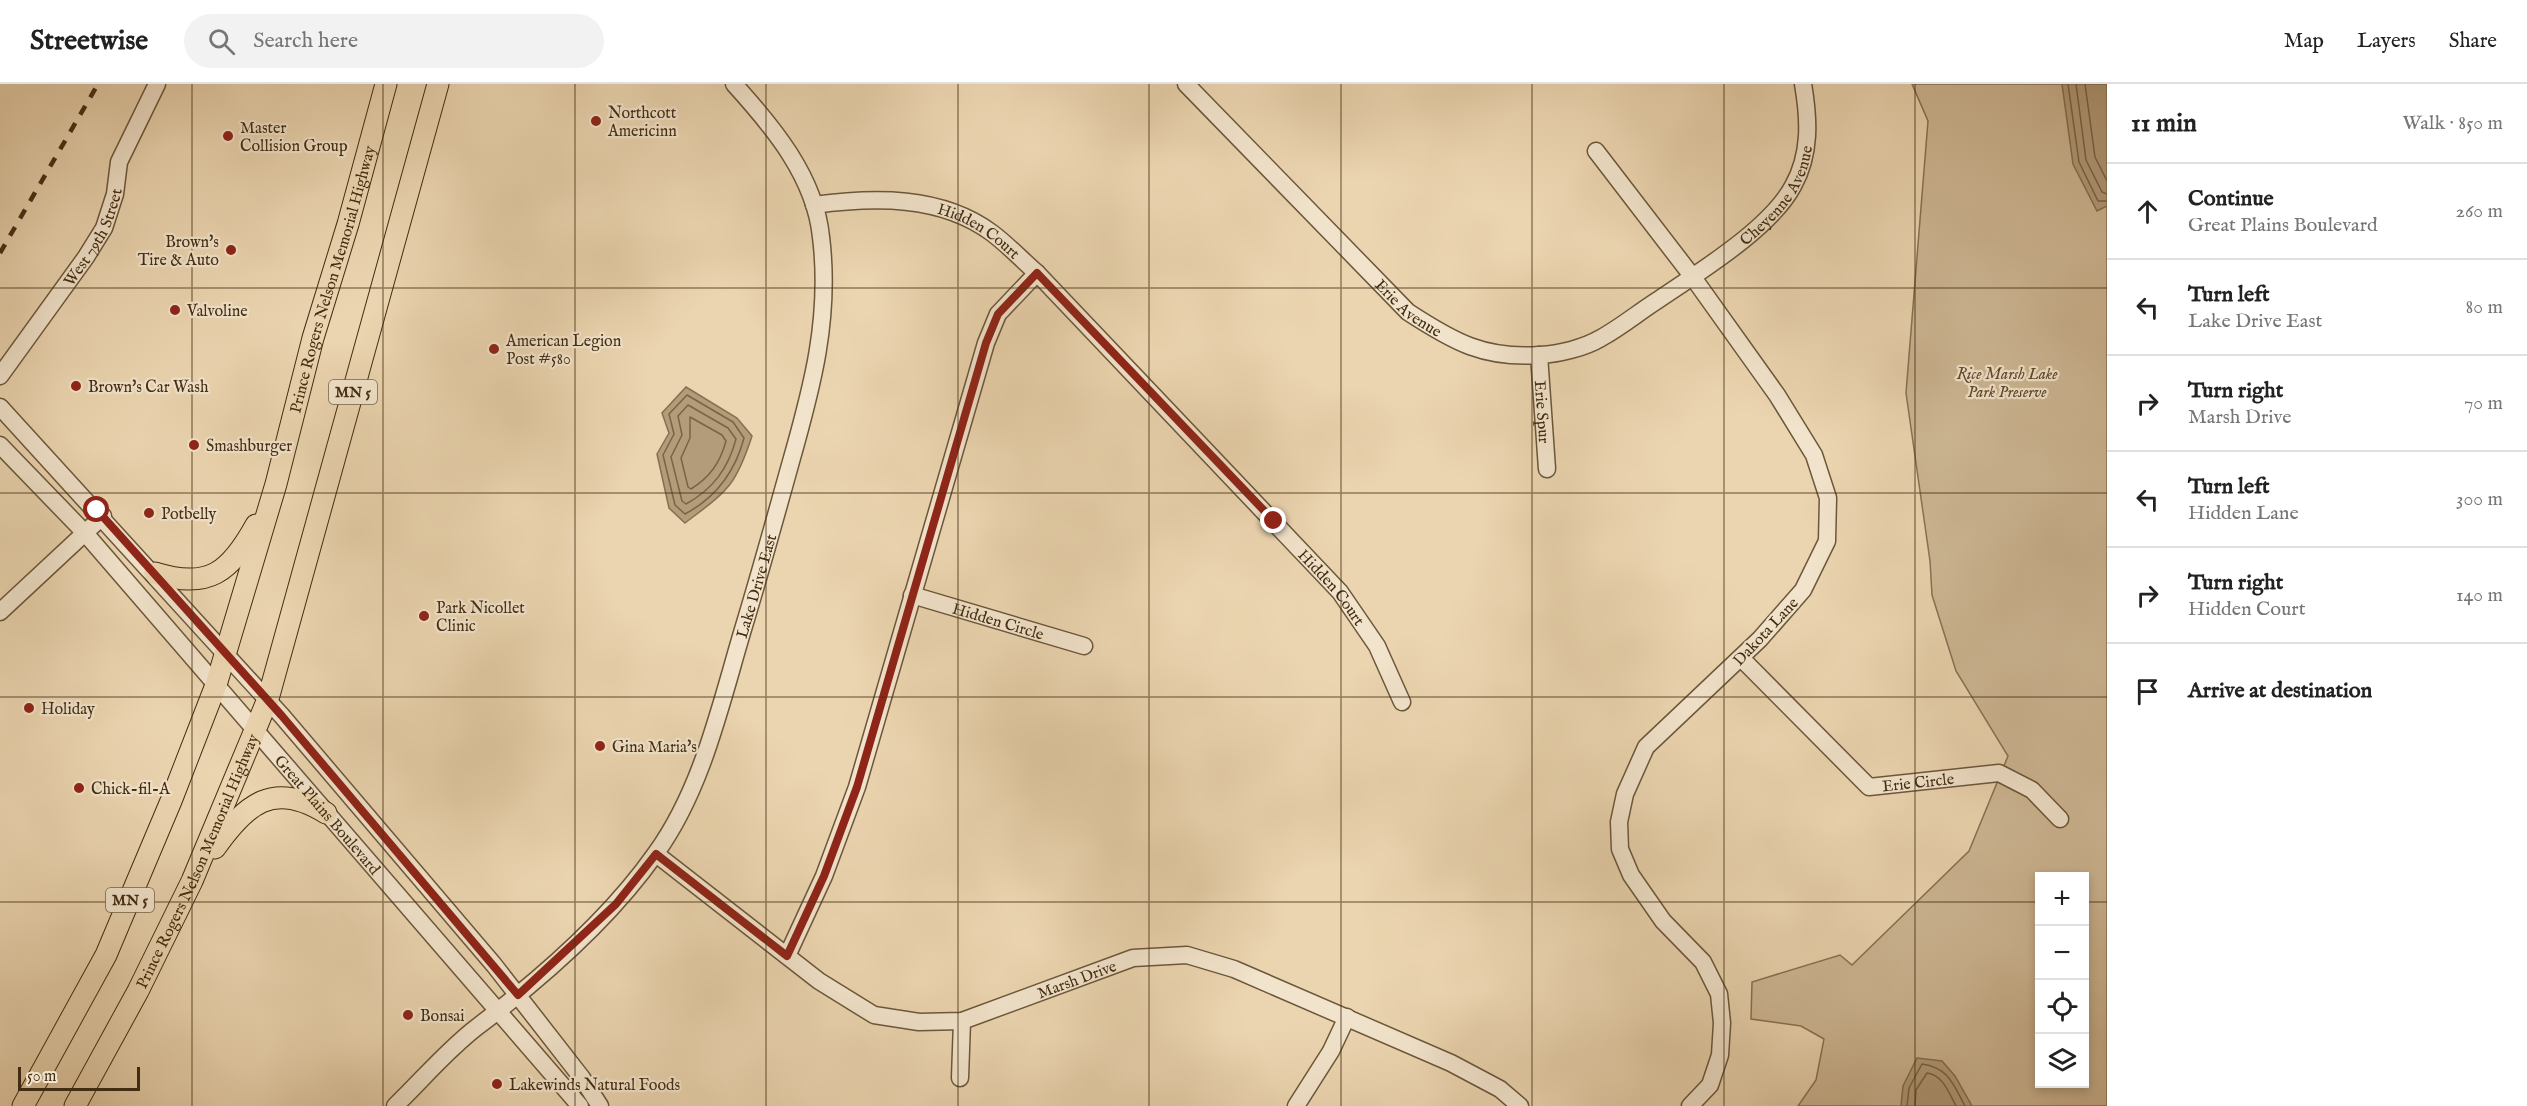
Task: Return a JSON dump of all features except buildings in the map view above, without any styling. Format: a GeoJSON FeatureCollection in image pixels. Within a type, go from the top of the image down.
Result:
{"type":"FeatureCollection","features":[{"type":"Feature","properties":{"kind":"main road","name":"Prince Rogers Nelson Memorial Highway"},"geometry":{"type":"LineString","coordinates":[[22,1106],[106,955],[171,801],[216,685],[276,484],[314,338],[386,84]]}},
{"type":"Feature","properties":{"kind":"main road","name":"Prince Rogers Nelson Memorial Highway"},"geometry":{"type":"LineString","coordinates":[[75,1106],[138,992],[192,881],[268,699],[438,84]]}},
{"type":"Feature","properties":{"kind":"main road"},"geometry":{"type":"LineString","coordinates":[[155,573],[180,580],[200,580],[226,566],[255,527],[276,484]]}},
{"type":"Feature","properties":{"kind":"main road"},"geometry":{"type":"LineString","coordinates":[[192,881],[228,830],[255,804],[265,799],[284,797],[306,802],[326,813]]}},
{"type":"Feature","properties":{"kind":"street","name":"West 79th Street"},"geometry":{"type":"LineString","coordinates":[[0,376],[86,257],[104,228],[115,194],[119,162],[158,84]]}},
{"type":"Feature","properties":{"kind":"street","name":"Lake Drive East"},"geometry":{"type":"LineString","coordinates":[[395,1106],[476,1028],[500,1012],[616,904],[656,854],[682,814],[714,726],[813,383],[825,310],[821,235],[808,184],[761,114],[734,84]]}},
{"type":"Feature","properties":{"kind":"street","name":"Erie Avenue"},"geometry":{"type":"LineString","coordinates":[[1186,84],[1408,312],[1451,340],[1493,353],[1539,355],[1558,352],[1600,339],[1692,276]]}},
{"type":"Feature","properties":{"kind":"street","name":"Cheyenne Avenue"},"geometry":{"type":"LineString","coordinates":[[1692,276],[1770,218],[1794,186],[1807,148],[1808,115],[1803,84]]}},
{"type":"Feature","properties":{"kind":"street","name":"Dakota Lane"},"geometry":{"type":"LineString","coordinates":[[1596,151],[1692,276],[1777,395],[1814,455],[1828,498],[1827,541],[1803,590],[1741,658],[1646,747],[1625,794],[1619,822],[1620,849],[1630,875],[1663,921],[1703,962],[1719,994],[1722,1023],[1720,1055],[1710,1085],[1690,1106]]}},
{"type":"Feature","properties":{"kind":"street","name":"Hidden Court"},"geometry":{"type":"LineString","coordinates":[[814,205],[891,199],[948,211],[990,232],[1037,273],[1340,592],[1377,646],[1402,702]]}},
{"type":"Feature","properties":{"kind":"street"},"geometry":{"type":"LineString","coordinates":[[787,956],[824,876],[857,787],[986,343],[998,314],[1037,273]]}},
{"type":"Feature","properties":{"kind":"street","name":"Erie Spur"},"geometry":{"type":"LineString","coordinates":[[1539,355],[1548,470]]}},
{"type":"Feature","properties":{"kind":"street","name":"Great Plains Boulevard"},"geometry":{"type":"LineString","coordinates":[[0,407],[103,516],[268,699],[518,995],[590,1088],[600,1106]]}},
{"type":"Feature","properties":{"kind":"street","name":"Great Plains Boulevard"},"geometry":{"type":"LineString","coordinates":[[0,445],[85,533],[255,733],[580,1106]]}},
{"type":"Feature","properties":{"kind":"street"},"geometry":{"type":"LineString","coordinates":[[0,612],[103,516]]}},
{"type":"Feature","properties":{"kind":"street","name":"Hidden Circle"},"geometry":{"type":"LineString","coordinates":[[912,595],[1084,646]]}},
{"type":"Feature","properties":{"kind":"street","name":"Erie Circle"},"geometry":{"type":"LineString","coordinates":[[1741,658],[1869,787],[1999,773],[2032,790],[2060,819]]}},
{"type":"Feature","properties":{"kind":"street","name":"Marsh Drive"},"geometry":{"type":"LineString","coordinates":[[656,854],[819,981],[874,1015],[919,1022],[962,1021],[1133,958],[1187,955],[1234,969],[1451,1063],[1500,1089],[1520,1106]]}},
{"type":"Feature","properties":{"kind":"street"},"geometry":{"type":"LineString","coordinates":[[1296,1106],[1331,1051],[1347,1017]]}},
{"type":"Feature","properties":{"kind":"street"},"geometry":{"type":"LineString","coordinates":[[960,1078],[962,1021]]}},
{"type":"Feature","properties":{"kind":"green space","name":"Rice Marsh Lake Park Preserve"},"geometry":{"type":"Polygon","coordinates":[[[1912,84],[2107,84],[2107,1106],[1798,1106],[1816,1080],[1824,1039],[1801,1026],[1751,1019],[1752,982],[1840,955],[1852,965],[1969,851],[2008,756],[1956,671],[1932,595],[1930,561],[1906,393],[1928,121],[1912,84]]]}},
{"type":"Feature","properties":{"kind":"water"},"geometry":{"type":"Polygon","coordinates":[[[2062,84],[2107,84],[2107,206],[2097,211],[2073,164],[2062,84]]]}},
{"type":"Feature","properties":{"kind":"water"},"geometry":{"type":"Polygon","coordinates":[[[686,387],[737,418],[752,436],[740,467],[728,487],[685,523],[669,508],[657,454],[669,433],[662,413],[686,387]]]}},
{"type":"Feature","properties":{"kind":"water"},"geometry":{"type":"Polygon","coordinates":[[[1917,1058],[1942,1061],[1955,1076],[1972,1106],[1901,1106],[1903,1086],[1917,1058]]]}},
{"type":"Feature","properties":{"kind":"railway"},"geometry":{"type":"LineString","coordinates":[[0,253],[98,84]]}},
{"type":"Feature","properties":{"kind":"place","name":"Northcott Americinn"},"geometry":{"type":"Point","coordinates":[596,121]}},
{"type":"Feature","properties":{"kind":"place","name":"Master Collision Group"},"geometry":{"type":"Point","coordinates":[228,136]}},
{"type":"Feature","properties":{"kind":"place","name":"Brown's Tire & Auto"},"geometry":{"type":"Point","coordinates":[231,250]}},
{"type":"Feature","properties":{"kind":"place","name":"Valvoline"},"geometry":{"type":"Point","coordinates":[175,310]}},
{"type":"Feature","properties":{"kind":"place","name":"American Legion Post #580"},"geometry":{"type":"Point","coordinates":[494,349]}},
{"type":"Feature","properties":{"kind":"place","name":"Brown's Car Wash"},"geometry":{"type":"Point","coordinates":[76,386]}},
{"type":"Feature","properties":{"kind":"place","name":"Smashburger"},"geometry":{"type":"Point","coordinates":[194,445]}},
{"type":"Feature","properties":{"kind":"place","name":"Potbelly"},"geometry":{"type":"Point","coordinates":[149,513]}},
{"type":"Feature","properties":{"kind":"place","name":"Park Nicollet Clinic"},"geometry":{"type":"Point","coordinates":[424,616]}},
{"type":"Feature","properties":{"kind":"place","name":"Holiday"},"geometry":{"type":"Point","coordinates":[29,708]}},
{"type":"Feature","properties":{"kind":"place","name":"Gina Maria's"},"geometry":{"type":"Point","coordinates":[600,746]}},
{"type":"Feature","properties":{"kind":"place","name":"Chick-fil-A"},"geometry":{"type":"Point","coordinates":[79,788]}},
{"type":"Feature","properties":{"kind":"place","name":"Bonsai"},"geometry":{"type":"Point","coordinates":[408,1015]}},
{"type":"Feature","properties":{"kind":"place","name":"Lakewinds Natural Foods"},"geometry":{"type":"Point","coordinates":[497,1084]}},
{"type":"Feature","properties":{"kind":"route"},"geometry":{"type":"LineString","coordinates":[[97,510],[227,652],[518,995],[616,904],[656,854],[717,904],[787,956],[824,876],[857,787],[986,343],[998,314],[1037,273],[1274,521]]}}]}
